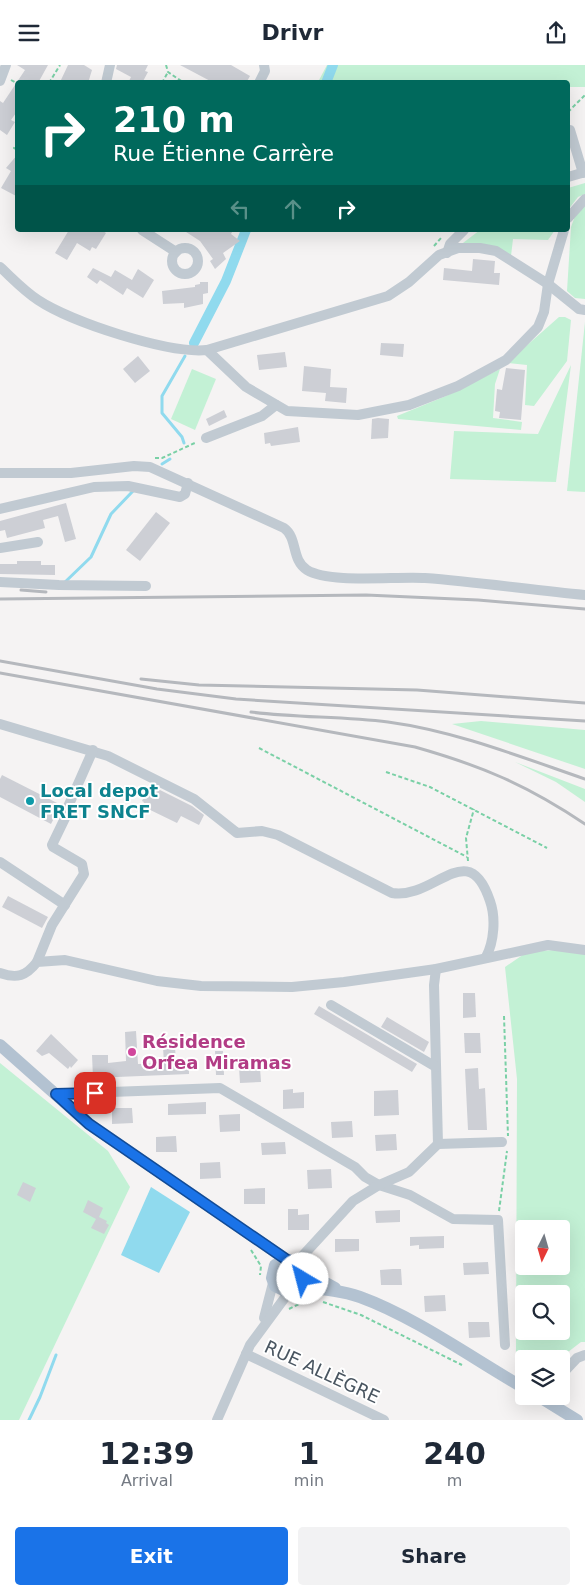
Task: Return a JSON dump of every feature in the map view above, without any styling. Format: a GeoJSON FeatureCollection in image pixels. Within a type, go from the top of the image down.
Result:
{"type":"FeatureCollection","features":[{"type":"Feature","properties":{"kind":"main road"},"geometry":{"type":"LineString","coordinates":[[0,1045],[89,1124],[255,1238],[342,1291],[360,1297],[403,1317],[515,1383]]}},
{"type":"Feature","properties":{"kind":"main road"},"geometry":{"type":"LineString","coordinates":[[255,1238],[273,1269],[273,1283],[279,1289],[342,1291]]}},
{"type":"Feature","properties":{"kind":"main road"},"geometry":{"type":"LineString","coordinates":[[273,1269],[279,1263],[295,1264]]}},
{"type":"Feature","properties":{"kind":"main road"},"geometry":{"type":"LineString","coordinates":[[294,1289],[303,1279],[295,1264]]}},
{"type":"Feature","properties":{"kind":"main road"},"geometry":{"type":"LineString","coordinates":[[553,1405],[577,1420]]}},
{"type":"Feature","properties":{"kind":"street"},"geometry":{"type":"LineString","coordinates":[[0,81],[6,65]]}},
{"type":"Feature","properties":{"kind":"street"},"geometry":{"type":"LineString","coordinates":[[107,80],[110,65]]}},
{"type":"Feature","properties":{"kind":"street"},"geometry":{"type":"LineString","coordinates":[[260,80],[265,71],[264,65]]}},
{"type":"Feature","properties":{"kind":"street"},"geometry":{"type":"LineString","coordinates":[[570,131],[584,172],[570,176]]}},
{"type":"Feature","properties":{"kind":"street"},"geometry":{"type":"LineString","coordinates":[[570,217],[585,199]]}},
{"type":"Feature","properties":{"kind":"street"},"geometry":{"type":"LineString","coordinates":[[145,232],[176,252]]}},
{"type":"Feature","properties":{"kind":"street"},"geometry":{"type":"LineString","coordinates":[[447,253],[450,244],[462,232]]}},
{"type":"Feature","properties":{"kind":"street"},"geometry":{"type":"LineString","coordinates":[[207,350],[246,387],[287,411],[358,415],[409,405],[458,386],[506,360],[538,327],[544,312],[548,284],[563,232]]}},
{"type":"Feature","properties":{"kind":"street"},"geometry":{"type":"LineString","coordinates":[[0,267],[37,299],[65,315],[100,328],[162,345],[196,351],[207,350],[388,296],[409,282],[439,255],[458,249],[480,247],[496,251],[548,284],[574,303],[579,309],[585,309]]}},
{"type":"Feature","properties":{"kind":"street"},"geometry":{"type":"LineString","coordinates":[[206,438],[262,416],[276,405]]}},
{"type":"Feature","properties":{"kind":"street"},"geometry":{"type":"LineString","coordinates":[[0,473],[71,473],[143,466],[188,483],[284,528],[291,534],[300,563],[311,572],[338,577],[424,578],[585,595]]}},
{"type":"Feature","properties":{"kind":"street"},"geometry":{"type":"LineString","coordinates":[[0,509],[94,487],[128,487],[180,497],[184,494],[188,483]]}},
{"type":"Feature","properties":{"kind":"street"},"geometry":{"type":"LineString","coordinates":[[0,548],[38,542]]}},
{"type":"Feature","properties":{"kind":"street"},"geometry":{"type":"LineString","coordinates":[[0,582],[146,587]]}},
{"type":"Feature","properties":{"kind":"street"},"geometry":{"type":"LineString","coordinates":[[0,724],[93,751],[194,799],[237,833],[262,831],[278,835],[392,893],[400,894],[420,891],[450,873],[460,870],[470,871],[482,882],[492,906],[492,939],[486,957]]}},
{"type":"Feature","properties":{"kind":"street"},"geometry":{"type":"LineString","coordinates":[[0,973],[19,976],[26,974],[37,962],[52,925],[84,874],[82,864],[53,847],[52,841],[66,816],[67,809],[93,751]]}},
{"type":"Feature","properties":{"kind":"street"},"geometry":{"type":"LineString","coordinates":[[0,862],[65,905]]}},
{"type":"Feature","properties":{"kind":"street"},"geometry":{"type":"LineString","coordinates":[[37,962],[65,960],[157,981],[242,988],[344,982],[436,969],[548,945],[585,950]]}},
{"type":"Feature","properties":{"kind":"street"},"geometry":{"type":"LineString","coordinates":[[436,969],[434,985],[438,1145]]}},
{"type":"Feature","properties":{"kind":"street"},"geometry":{"type":"LineString","coordinates":[[331,1005],[436,1067]]}},
{"type":"Feature","properties":{"kind":"street"},"geometry":{"type":"LineString","coordinates":[[56,1094],[220,1088],[355,1167],[364,1177],[379,1185],[410,1195],[453,1219],[494,1219],[505,1345]]}},
{"type":"Feature","properties":{"kind":"street"},"geometry":{"type":"LineString","coordinates":[[295,1264],[353,1201],[379,1185],[409,1172],[438,1145],[502,1143]]}},
{"type":"Feature","properties":{"kind":"street"},"geometry":{"type":"LineString","coordinates":[[217,1420],[246,1354],[259,1330],[270,1299],[273,1283]]}},
{"type":"Feature","properties":{"kind":"street"},"geometry":{"type":"LineString","coordinates":[[259,1330],[294,1289]]}},
{"type":"Feature","properties":{"kind":"street","name":"RUE ALLÈGRE"},"geometry":{"type":"LineString","coordinates":[[246,1354],[384,1420]]}},
{"type":"Feature","properties":{"kind":"street"},"geometry":{"type":"LineString","coordinates":[[570,1365],[577,1358],[585,1355]]}},
{"type":"Feature","properties":{"kind":"path"},"geometry":{"type":"LineString","coordinates":[[51,80],[60,65]]}},
{"type":"Feature","properties":{"kind":"path"},"geometry":{"type":"LineString","coordinates":[[166,65],[165,69],[180,80]]}},
{"type":"Feature","properties":{"kind":"path"},"geometry":{"type":"LineString","coordinates":[[164,80],[168,72]]}},
{"type":"Feature","properties":{"kind":"path"},"geometry":{"type":"LineString","coordinates":[[570,110],[585,95]]}},
{"type":"Feature","properties":{"kind":"path"},"geometry":{"type":"LineString","coordinates":[[153,458],[162,457],[206,438]]}},
{"type":"Feature","properties":{"kind":"path"},"geometry":{"type":"LineString","coordinates":[[259,748],[467,857]]}},
{"type":"Feature","properties":{"kind":"path"},"geometry":{"type":"LineString","coordinates":[[386,772],[430,787],[547,848]]}},
{"type":"Feature","properties":{"kind":"path"},"geometry":{"type":"LineString","coordinates":[[470,871],[466,838],[474,809]]}},
{"type":"Feature","properties":{"kind":"path"},"geometry":{"type":"LineString","coordinates":[[494,1219],[508,1154],[502,1143],[506,1140],[509,1133],[504,1016]]}},
{"type":"Feature","properties":{"kind":"green space"},"geometry":{"type":"Polygon","coordinates":[[[327,65],[585,65],[585,87],[570,87],[570,80],[319,80],[327,65]]]}},
{"type":"Feature","properties":{"kind":"green space"},"geometry":{"type":"Polygon","coordinates":[[[585,183],[585,194],[578,197],[570,207],[570,187],[585,183]]]}},
{"type":"Feature","properties":{"kind":"green space"},"geometry":{"type":"Polygon","coordinates":[[[585,204],[585,299],[575,298],[567,291],[571,227],[575,216],[585,204]]]}},
{"type":"Feature","properties":{"kind":"green space"},"geometry":{"type":"Polygon","coordinates":[[[477,232],[554,232],[548,240],[513,239],[511,256],[459,246],[477,232]]]}},
{"type":"Feature","properties":{"kind":"green space"},"geometry":{"type":"Polygon","coordinates":[[[559,317],[571,320],[567,361],[534,406],[525,405],[527,365],[507,363],[559,317]]]}},
{"type":"Feature","properties":{"kind":"green space"},"geometry":{"type":"Polygon","coordinates":[[[585,322],[585,492],[567,491],[585,322]]]}},
{"type":"Feature","properties":{"kind":"green space"},"geometry":{"type":"Polygon","coordinates":[[[571,365],[556,482],[450,479],[454,431],[538,434],[571,365]]]}},
{"type":"Feature","properties":{"kind":"green space"},"geometry":{"type":"Polygon","coordinates":[[[192,369],[216,379],[195,430],[171,419],[192,369]]]}},
{"type":"Feature","properties":{"kind":"green space"},"geometry":{"type":"Polygon","coordinates":[[[500,369],[495,384],[493,418],[522,422],[521,430],[398,419],[397,416],[446,396],[500,369]]]}},
{"type":"Feature","properties":{"kind":"green space"},"geometry":{"type":"Polygon","coordinates":[[[481,721],[585,730],[585,769],[452,724],[481,721]]]}},
{"type":"Feature","properties":{"kind":"green space"},"geometry":{"type":"Polygon","coordinates":[[[515,762],[585,789],[585,802],[556,782],[515,762]]]}},
{"type":"Feature","properties":{"kind":"green space"},"geometry":{"type":"Polygon","coordinates":[[[554,950],[585,952],[585,1342],[581,1342],[570,1350],[516,1350],[516,1340],[570,1340],[570,1285],[516,1285],[516,1275],[570,1275],[570,1220],[516,1220],[517,1079],[505,967],[527,952],[554,950]]]}},
{"type":"Feature","properties":{"kind":"green space"},"geometry":{"type":"Polygon","coordinates":[[[0,1063],[108,1151],[130,1187],[19,1420],[0,1420],[0,1063]]]}},
{"type":"Feature","properties":{"kind":"water"},"geometry":{"type":"Polygon","coordinates":[[[151,1187],[190,1212],[159,1273],[121,1255],[151,1187]]]}},
{"type":"Feature","properties":{"kind":"building"},"geometry":{"type":"Polygon","coordinates":[[[17,65],[48,65],[40,80],[18,80],[25,70],[17,65]]]}},
{"type":"Feature","properties":{"kind":"building"},"geometry":{"type":"Polygon","coordinates":[[[68,65],[84,65],[92,70],[89,80],[61,80],[68,65]]]}},
{"type":"Feature","properties":{"kind":"building"},"geometry":{"type":"Polygon","coordinates":[[[117,65],[148,65],[145,71],[148,72],[144,80],[130,80],[131,77],[116,69],[117,65]]]}},
{"type":"Feature","properties":{"kind":"building"},"geometry":{"type":"Polygon","coordinates":[[[180,65],[231,65],[250,76],[248,80],[208,80],[180,65]]]}},
{"type":"Feature","properties":{"kind":"building"},"geometry":{"type":"Polygon","coordinates":[[[15,85],[15,114],[11,120],[15,122],[7,135],[0,130],[0,101],[3,103],[15,85]]]}},
{"type":"Feature","properties":{"kind":"building"},"geometry":{"type":"Polygon","coordinates":[[[15,158],[15,195],[1,188],[11,171],[6,168],[15,158]]]}},
{"type":"Feature","properties":{"kind":"building"},"geometry":{"type":"Polygon","coordinates":[[[68,232],[106,233],[96,249],[92,247],[90,251],[77,243],[67,260],[55,253],[68,232]]]}},
{"type":"Feature","properties":{"kind":"building"},"geometry":{"type":"Polygon","coordinates":[[[186,232],[232,232],[231,234],[240,241],[223,253],[226,259],[215,269],[210,261],[213,259],[200,241],[186,232]]]}},
{"type":"Feature","properties":{"kind":"building"},"geometry":{"type":"Polygon","coordinates":[[[473,259],[495,261],[494,273],[500,273],[499,285],[443,280],[444,268],[472,271],[473,259]]]}},
{"type":"Feature","properties":{"kind":"building"},"geometry":{"type":"Polygon","coordinates":[[[93,268],[111,277],[115,270],[132,280],[138,269],[154,280],[143,298],[127,288],[123,295],[100,280],[97,284],[87,277],[93,268]]]}},
{"type":"Feature","properties":{"kind":"building"},"geometry":{"type":"Polygon","coordinates":[[[200,282],[208,282],[208,293],[203,294],[203,304],[184,308],[184,303],[163,304],[162,291],[195,287],[200,282]]]}},
{"type":"Feature","properties":{"kind":"building"},"geometry":{"type":"Polygon","coordinates":[[[381,343],[404,344],[403,357],[380,355],[381,343]]]}},
{"type":"Feature","properties":{"kind":"building"},"geometry":{"type":"Polygon","coordinates":[[[285,352],[287,367],[259,370],[257,355],[285,352]]]}},
{"type":"Feature","properties":{"kind":"building"},"geometry":{"type":"Polygon","coordinates":[[[138,356],[150,371],[135,383],[123,369],[138,356]]]}},
{"type":"Feature","properties":{"kind":"building"},"geometry":{"type":"Polygon","coordinates":[[[304,366],[331,369],[330,387],[347,388],[346,403],[325,401],[326,393],[302,391],[304,366]]]}},
{"type":"Feature","properties":{"kind":"building"},"geometry":{"type":"Polygon","coordinates":[[[506,368],[525,370],[521,420],[499,418],[500,412],[495,411],[497,389],[502,390],[506,368]]]}},
{"type":"Feature","properties":{"kind":"building"},"geometry":{"type":"Polygon","coordinates":[[[224,410],[227,417],[209,426],[206,419],[224,410]]]}},
{"type":"Feature","properties":{"kind":"building"},"geometry":{"type":"Polygon","coordinates":[[[372,419],[389,419],[388,438],[371,439],[372,419]]]}},
{"type":"Feature","properties":{"kind":"building"},"geometry":{"type":"Polygon","coordinates":[[[298,427],[300,442],[271,446],[270,443],[265,444],[264,433],[298,427]]]}},
{"type":"Feature","properties":{"kind":"building"},"geometry":{"type":"Polygon","coordinates":[[[66,503],[76,539],[65,542],[58,516],[43,520],[45,528],[7,538],[5,530],[0,531],[0,521],[66,503]]]}},
{"type":"Feature","properties":{"kind":"building"},"geometry":{"type":"Polygon","coordinates":[[[156,512],[170,523],[140,561],[126,550],[156,512]]]}},
{"type":"Feature","properties":{"kind":"building"},"geometry":{"type":"Polygon","coordinates":[[[17,561],[41,561],[41,565],[55,565],[55,575],[0,574],[0,564],[17,564],[17,561]]]}},
{"type":"Feature","properties":{"kind":"building","name":"Local depot FRET SNCF"},"geometry":{"type":"Polygon","coordinates":[[[2,775],[61,805],[51,824],[0,797],[0,779],[2,775]]]}},
{"type":"Feature","properties":{"kind":"building"},"geometry":{"type":"Polygon","coordinates":[[[150,785],[192,806],[204,815],[199,825],[181,816],[177,823],[142,806],[144,802],[142,801],[150,785]]]}},
{"type":"Feature","properties":{"kind":"building"},"geometry":{"type":"Polygon","coordinates":[[[8,896],[48,917],[42,928],[2,907],[8,896]]]}},
{"type":"Feature","properties":{"kind":"building"},"geometry":{"type":"Polygon","coordinates":[[[463,993],[475,993],[476,1017],[463,1018],[463,993]]]}},
{"type":"Feature","properties":{"kind":"building"},"geometry":{"type":"Polygon","coordinates":[[[319,1006],[417,1064],[412,1072],[314,1014],[319,1006]]]}},
{"type":"Feature","properties":{"kind":"building"},"geometry":{"type":"Polygon","coordinates":[[[387,1017],[429,1042],[424,1052],[381,1027],[387,1017]]]}},
{"type":"Feature","properties":{"kind":"building"},"geometry":{"type":"Polygon","coordinates":[[[136,1031],[138,1064],[164,1063],[163,1047],[175,1047],[176,1062],[189,1062],[189,1074],[93,1078],[92,1055],[108,1055],[108,1063],[126,1061],[125,1032],[136,1031]]]}},
{"type":"Feature","properties":{"kind":"building"},"geometry":{"type":"Polygon","coordinates":[[[464,1033],[480,1033],[481,1053],[465,1053],[464,1033]]]}},
{"type":"Feature","properties":{"kind":"building"},"geometry":{"type":"Polygon","coordinates":[[[51,1034],[78,1060],[71,1068],[70,1066],[68,1069],[49,1053],[42,1056],[36,1051],[51,1034]]]}},
{"type":"Feature","properties":{"kind":"building"},"geometry":{"type":"Polygon","coordinates":[[[215,1051],[223,1051],[224,1075],[216,1075],[215,1051]]]}},
{"type":"Feature","properties":{"kind":"building"},"geometry":{"type":"Polygon","coordinates":[[[239,1067],[260,1067],[261,1082],[240,1083],[239,1067]]]}},
{"type":"Feature","properties":{"kind":"building"},"geometry":{"type":"Polygon","coordinates":[[[478,1068],[479,1089],[485,1088],[487,1130],[468,1130],[465,1069],[478,1068]]]}},
{"type":"Feature","properties":{"kind":"building"},"geometry":{"type":"Polygon","coordinates":[[[293,1089],[293,1093],[304,1092],[304,1108],[283,1109],[283,1090],[293,1089]]]}},
{"type":"Feature","properties":{"kind":"building"},"geometry":{"type":"Polygon","coordinates":[[[398,1090],[399,1115],[374,1116],[374,1091],[398,1090]]]}},
{"type":"Feature","properties":{"kind":"building"},"geometry":{"type":"Polygon","coordinates":[[[206,1102],[206,1114],[168,1115],[168,1104],[206,1102]]]}},
{"type":"Feature","properties":{"kind":"building"},"geometry":{"type":"Polygon","coordinates":[[[112,1108],[132,1108],[133,1123],[112,1124],[112,1108]]]}},
{"type":"Feature","properties":{"kind":"building"},"geometry":{"type":"Polygon","coordinates":[[[240,1114],[240,1131],[220,1132],[219,1115],[240,1114]]]}},
{"type":"Feature","properties":{"kind":"building"},"geometry":{"type":"Polygon","coordinates":[[[352,1121],[353,1137],[332,1138],[331,1122],[352,1121]]]}},
{"type":"Feature","properties":{"kind":"building"},"geometry":{"type":"Polygon","coordinates":[[[396,1134],[397,1150],[376,1151],[375,1135],[396,1134]]]}},
{"type":"Feature","properties":{"kind":"building"},"geometry":{"type":"Polygon","coordinates":[[[176,1136],[177,1152],[156,1152],[156,1137],[176,1136]]]}},
{"type":"Feature","properties":{"kind":"building"},"geometry":{"type":"Polygon","coordinates":[[[285,1142],[286,1154],[262,1155],[261,1143],[285,1142]]]}},
{"type":"Feature","properties":{"kind":"building"},"geometry":{"type":"Polygon","coordinates":[[[220,1162],[221,1178],[200,1179],[200,1163],[220,1162]]]}},
{"type":"Feature","properties":{"kind":"building"},"geometry":{"type":"Polygon","coordinates":[[[331,1169],[332,1188],[308,1189],[307,1170],[331,1169]]]}},
{"type":"Feature","properties":{"kind":"building"},"geometry":{"type":"Polygon","coordinates":[[[23,1182],[36,1188],[30,1202],[17,1195],[23,1182]]]}},
{"type":"Feature","properties":{"kind":"building"},"geometry":{"type":"Polygon","coordinates":[[[265,1188],[265,1204],[244,1204],[244,1189],[265,1188]]]}},
{"type":"Feature","properties":{"kind":"building"},"geometry":{"type":"Polygon","coordinates":[[[88,1200],[103,1208],[99,1217],[107,1221],[106,1223],[109,1225],[104,1234],[91,1228],[96,1219],[83,1212],[88,1200]]]}},
{"type":"Feature","properties":{"kind":"building"},"geometry":{"type":"Polygon","coordinates":[[[288,1209],[298,1209],[298,1215],[309,1214],[309,1230],[288,1230],[288,1209]]]}},
{"type":"Feature","properties":{"kind":"building"},"geometry":{"type":"Polygon","coordinates":[[[400,1210],[400,1222],[376,1223],[375,1211],[400,1210]]]}},
{"type":"Feature","properties":{"kind":"building"},"geometry":{"type":"Polygon","coordinates":[[[444,1236],[444,1248],[419,1249],[419,1245],[410,1246],[410,1237],[444,1236]]]}},
{"type":"Feature","properties":{"kind":"building"},"geometry":{"type":"Polygon","coordinates":[[[335,1239],[359,1239],[359,1251],[335,1252],[335,1239]]]}},
{"type":"Feature","properties":{"kind":"building"},"geometry":{"type":"Polygon","coordinates":[[[488,1262],[489,1274],[464,1275],[463,1263],[488,1262]]]}},
{"type":"Feature","properties":{"kind":"building"},"geometry":{"type":"Polygon","coordinates":[[[401,1269],[402,1285],[381,1285],[380,1270],[401,1269]]]}},
{"type":"Feature","properties":{"kind":"building"},"geometry":{"type":"Polygon","coordinates":[[[445,1295],[446,1311],[425,1312],[424,1296],[445,1295]]]}},
{"type":"Feature","properties":{"kind":"building"},"geometry":{"type":"Polygon","coordinates":[[[468,1322],[489,1322],[490,1337],[469,1338],[468,1322]]]}},
{"type":"Feature","properties":{"kind":"waterway"},"geometry":{"type":"LineString","coordinates":[[327,80],[333,65]]}},
{"type":"Feature","properties":{"kind":"waterway"},"geometry":{"type":"LineString","coordinates":[[194,343],[226,281],[245,232]]}},
{"type":"Feature","properties":{"kind":"waterway"},"geometry":{"type":"LineString","coordinates":[[184,443],[182,437],[162,413],[162,396],[185,356]]}},
{"type":"Feature","properties":{"kind":"waterway"},"geometry":{"type":"LineString","coordinates":[[162,464],[170,459]]}},
{"type":"Feature","properties":{"kind":"waterway"},"geometry":{"type":"LineString","coordinates":[[64,583],[91,557],[111,514],[133,491]]}},
{"type":"Feature","properties":{"kind":"waterway"},"geometry":{"type":"LineString","coordinates":[[29,1420],[56,1355]]}},
{"type":"Feature","properties":{"kind":"railway"},"geometry":{"type":"LineString","coordinates":[[21,590],[46,592]]}},
{"type":"Feature","properties":{"kind":"railway"},"geometry":{"type":"LineString","coordinates":[[0,599],[366,595],[478,600],[585,609]]}},
{"type":"Feature","properties":{"kind":"railway"},"geometry":{"type":"LineString","coordinates":[[0,661],[157,689],[236,699],[585,721]]}},
{"type":"Feature","properties":{"kind":"railway"},"geometry":{"type":"LineString","coordinates":[[0,673],[415,747],[483,769],[503,778],[543,798],[585,824]]}},
{"type":"Feature","properties":{"kind":"railway"},"geometry":{"type":"LineString","coordinates":[[141,679],[199,685],[417,690],[585,703]]}},
{"type":"Feature","properties":{"kind":"railway"},"geometry":{"type":"LineString","coordinates":[[251,712],[371,720],[413,726],[463,738],[585,779]]}},
{"type":"Feature","properties":{"kind":"place","name":"Local depot FRET SNCF"},"geometry":{"type":"Point","coordinates":[30,801]}},
{"type":"Feature","properties":{"kind":"place","name":"Résidence Orfea Miramas"},"geometry":{"type":"Point","coordinates":[132,1052]}},
{"type":"Feature","properties":{"kind":"route"},"geometry":{"type":"LineString","coordinates":[[95,1093],[56,1094],[89,1124],[287,1260],[296,1263],[302,1270],[303,1279]]}}]}
